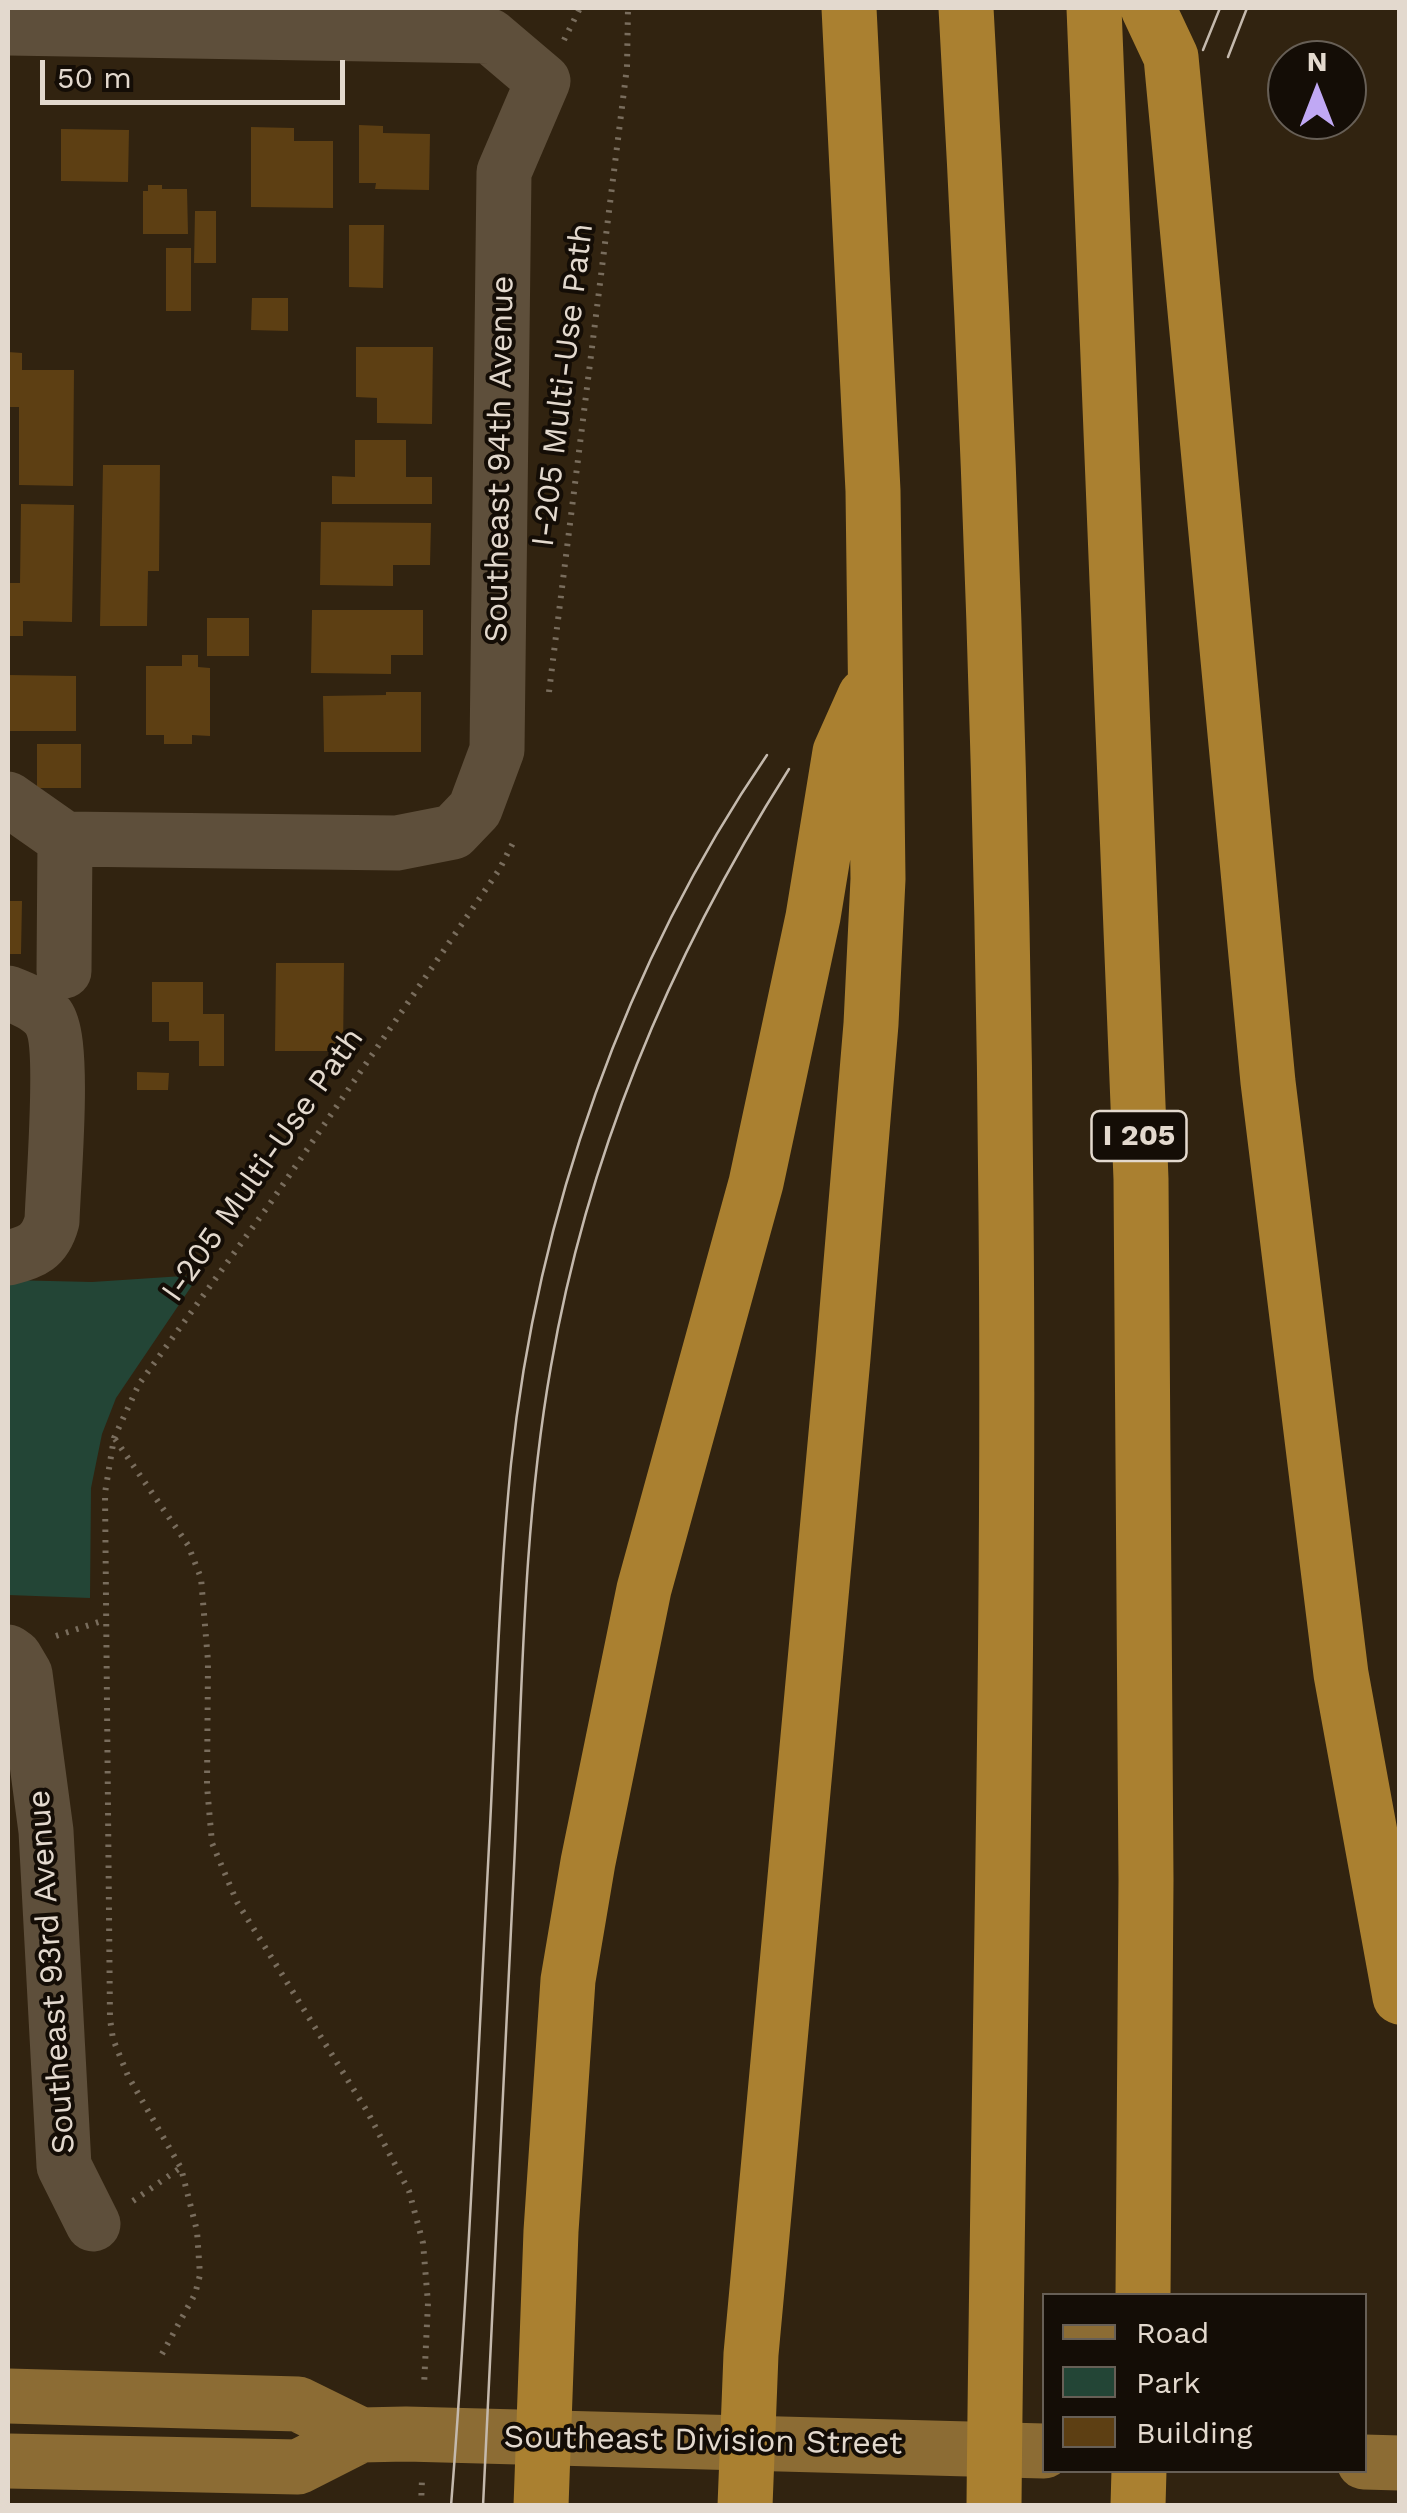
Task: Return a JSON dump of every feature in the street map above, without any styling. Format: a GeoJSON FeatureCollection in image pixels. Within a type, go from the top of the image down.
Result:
{"type":"FeatureCollection","features":[{"type":"Feature","properties":{"kind":"highway"},"geometry":{"type":"LineString","coordinates":[[745,2506],[751,2354],[844,1358],[878,878],[873,491],[849,8]]}},
{"type":"Feature","properties":{"kind":"highway"},"geometry":{"type":"LineString","coordinates":[[966,8],[994,674],[1006,1196],[1006,1584],[994,2506]]}},
{"type":"Feature","properties":{"kind":"highway","name":"I 205"},"geometry":{"type":"LineString","coordinates":[[1094,8],[1141,1179],[1146,1861],[1143,2281]]}},
{"type":"Feature","properties":{"kind":"highway"},"geometry":{"type":"LineString","coordinates":[[1148,8],[1171,56],[1268,1082],[1338,1655],[1400,1997]]}},
{"type":"Feature","properties":{"kind":"highway"},"geometry":{"type":"LineString","coordinates":[[540,2506],[551,2231],[568,1980],[588,1862],[644,1589],[756,1184],[813,917],[840,752],[874,675]]}},
{"type":"Feature","properties":{"kind":"highway"},"geometry":{"type":"LineString","coordinates":[[1138,2473],[1138,2506]]}},
{"type":"Feature","properties":{"kind":"main road","name":"Southeast Division Street"},"geometry":{"type":"LineString","coordinates":[[8,2396],[298,2404],[384,2434],[1042,2451]]}},
{"type":"Feature","properties":{"kind":"main road","name":"Southeast Division Street"},"geometry":{"type":"LineString","coordinates":[[8,2461],[298,2467],[384,2434]]}},
{"type":"Feature","properties":{"kind":"main road"},"geometry":{"type":"LineString","coordinates":[[1367,2462],[1400,2463]]}},
{"type":"Feature","properties":{"kind":"street","name":"Southeast 94th Avenue"},"geometry":{"type":"LineString","coordinates":[[8,28],[490,36],[543,81],[504,172],[497,750],[475,809],[453,832],[398,843],[65,838]]}},
{"type":"Feature","properties":{"kind":"street"},"geometry":{"type":"LineString","coordinates":[[8,799],[65,838],[64,971]]}},
{"type":"Feature","properties":{"kind":"street"},"geometry":{"type":"LineString","coordinates":[[8,993],[47,1015],[54,1030],[57,1066],[52,1221],[48,1236],[33,1252],[8,1258]]}},
{"type":"Feature","properties":{"kind":"street","name":"Southeast 93rd Avenue"},"geometry":{"type":"LineString","coordinates":[[11,1654],[25,1674],[46,1831],[64,2166],[93,2224]]}},
{"type":"Feature","properties":{"kind":"path","name":"I-205 Multi-Use Path"},"geometry":{"type":"LineString","coordinates":[[548,698],[625,86],[628,8]]}},
{"type":"Feature","properties":{"kind":"path","name":"I-205 Multi-Use Path"},"geometry":{"type":"LineString","coordinates":[[162,2352],[196,2294],[199,2249],[180,2168],[128,2076],[113,2040],[110,2019],[105,1493],[114,1438],[139,1384],[271,1202],[500,870],[516,836]]}},
{"type":"Feature","properties":{"kind":"path"},"geometry":{"type":"LineString","coordinates":[[114,1438],[188,1545],[201,1578],[208,1660],[207,1786],[212,1843],[237,1902],[368,2110],[409,2190],[423,2243],[428,2303],[424,2359]]}},
{"type":"Feature","properties":{"kind":"green space"},"geometry":{"type":"Polygon","coordinates":[[[197,1278],[116,1398],[102,1434],[91,1488],[90,1598],[8,1595],[8,1280],[92,1282],[197,1278]]]}},
{"type":"Feature","properties":{"kind":"building"},"geometry":{"type":"Polygon","coordinates":[[[359,125],[383,126],[383,133],[430,134],[429,190],[375,189],[376,183],[359,183],[359,125]]]}},
{"type":"Feature","properties":{"kind":"building"},"geometry":{"type":"Polygon","coordinates":[[[251,127],[294,128],[294,141],[333,141],[333,208],[251,207],[251,127]]]}},
{"type":"Feature","properties":{"kind":"building"},"geometry":{"type":"Polygon","coordinates":[[[61,129],[129,130],[128,182],[61,181],[61,129]]]}},
{"type":"Feature","properties":{"kind":"building"},"geometry":{"type":"Polygon","coordinates":[[[148,185],[187,189],[188,234],[143,234],[143,191],[148,191],[148,185]]]}},
{"type":"Feature","properties":{"kind":"building"},"geometry":{"type":"Polygon","coordinates":[[[195,211],[216,211],[216,263],[194,263],[195,211]]]}},
{"type":"Feature","properties":{"kind":"building"},"geometry":{"type":"Polygon","coordinates":[[[349,225],[384,225],[383,288],[349,287],[349,225]]]}},
{"type":"Feature","properties":{"kind":"building"},"geometry":{"type":"Polygon","coordinates":[[[166,248],[191,248],[191,311],[166,311],[166,248]]]}},
{"type":"Feature","properties":{"kind":"building"},"geometry":{"type":"Polygon","coordinates":[[[252,298],[288,298],[288,331],[251,330],[252,298]]]}},
{"type":"Feature","properties":{"kind":"building"},"geometry":{"type":"Polygon","coordinates":[[[356,347],[433,347],[432,424],[377,423],[377,398],[356,397],[356,347]]]}},
{"type":"Feature","properties":{"kind":"building"},"geometry":{"type":"Polygon","coordinates":[[[8,352],[22,353],[22,370],[74,370],[73,486],[19,485],[19,407],[8,407],[8,352]]]}},
{"type":"Feature","properties":{"kind":"building"},"geometry":{"type":"Polygon","coordinates":[[[355,440],[406,440],[406,477],[432,477],[432,504],[332,504],[332,476],[355,477],[355,440]]]}},
{"type":"Feature","properties":{"kind":"building"},"geometry":{"type":"Polygon","coordinates":[[[103,465],[160,465],[159,571],[148,571],[147,626],[100,626],[103,465]]]}},
{"type":"Feature","properties":{"kind":"building"},"geometry":{"type":"Polygon","coordinates":[[[21,504],[74,505],[72,622],[23,621],[23,636],[8,636],[8,583],[20,583],[21,504]]]}},
{"type":"Feature","properties":{"kind":"building"},"geometry":{"type":"Polygon","coordinates":[[[321,522],[431,523],[430,565],[393,565],[393,586],[320,585],[321,522]]]}},
{"type":"Feature","properties":{"kind":"building"},"geometry":{"type":"Polygon","coordinates":[[[312,610],[423,610],[423,655],[391,655],[391,674],[311,673],[312,610]]]}},
{"type":"Feature","properties":{"kind":"building"},"geometry":{"type":"Polygon","coordinates":[[[207,618],[249,618],[249,656],[207,656],[207,618]]]}},
{"type":"Feature","properties":{"kind":"building"},"geometry":{"type":"Polygon","coordinates":[[[182,655],[198,655],[198,667],[210,668],[210,736],[192,735],[192,744],[164,744],[164,735],[146,735],[146,666],[182,666],[182,655]]]}},
{"type":"Feature","properties":{"kind":"building"},"geometry":{"type":"Polygon","coordinates":[[[8,675],[76,676],[76,731],[8,731],[8,675]]]}},
{"type":"Feature","properties":{"kind":"building"},"geometry":{"type":"Polygon","coordinates":[[[421,692],[421,752],[324,752],[323,696],[421,692]]]}},
{"type":"Feature","properties":{"kind":"building"},"geometry":{"type":"Polygon","coordinates":[[[37,744],[81,744],[81,788],[37,788],[37,744]]]}},
{"type":"Feature","properties":{"kind":"building"},"geometry":{"type":"Polygon","coordinates":[[[8,901],[22,901],[21,954],[8,954],[8,901]]]}},
{"type":"Feature","properties":{"kind":"building"},"geometry":{"type":"Polygon","coordinates":[[[276,963],[344,963],[343,1051],[275,1051],[276,963]]]}},
{"type":"Feature","properties":{"kind":"building"},"geometry":{"type":"Polygon","coordinates":[[[152,982],[203,982],[203,1014],[224,1014],[224,1066],[199,1066],[199,1041],[169,1041],[169,1022],[152,1022],[152,982]]]}},
{"type":"Feature","properties":{"kind":"building"},"geometry":{"type":"Polygon","coordinates":[[[137,1072],[169,1073],[168,1090],[137,1090],[137,1072]]]}},
{"type":"Feature","properties":{"kind":"tram line"},"geometry":{"type":"LineString","coordinates":[[1203,50],[1220,8]]}},
{"type":"Feature","properties":{"kind":"tram line"},"geometry":{"type":"LineString","coordinates":[[1228,57],[1247,8]]}},
{"type":"Feature","properties":{"kind":"tram line"},"geometry":{"type":"LineString","coordinates":[[451,2506],[504,1555],[524,1370],[542,1277],[566,1185],[630,1005],[716,835],[767,755]]}},
{"type":"Feature","properties":{"kind":"tram line"},"geometry":{"type":"LineString","coordinates":[[483,2506],[525,1616],[534,1491],[551,1366],[587,1208],[640,1056],[708,909],[789,769]]}}]}
